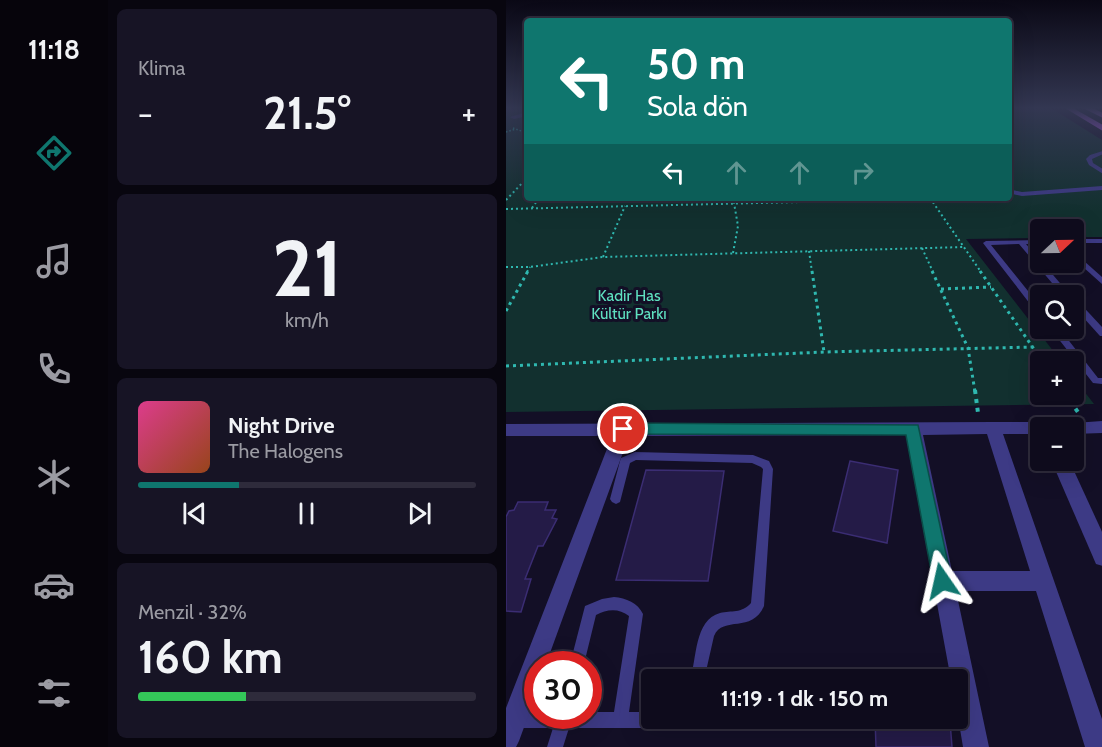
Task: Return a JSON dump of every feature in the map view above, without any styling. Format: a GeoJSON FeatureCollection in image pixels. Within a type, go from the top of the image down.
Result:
{"type":"FeatureCollection","features":[{"type":"Feature","properties":{"kind":"street"},"geometry":{"type":"LineString","coordinates":[[987,428],[1094,711],[1098,747]]}},
{"type":"Feature","properties":{"kind":"street"},"geometry":{"type":"LineString","coordinates":[[506,430],[1030,428]]}},
{"type":"Feature","properties":{"kind":"street"},"geometry":{"type":"LineString","coordinates":[[508,727],[623,429]]}},
{"type":"Feature","properties":{"kind":"street"},"geometry":{"type":"LineString","coordinates":[[913,429],[976,747]]}},
{"type":"Feature","properties":{"kind":"street"},"geometry":{"type":"LineString","coordinates":[[1065,471],[1103,557]]}},
{"type":"Feature","properties":{"kind":"street"},"geometry":{"type":"LineString","coordinates":[[942,581],[1045,581]]}},
{"type":"Feature","properties":{"kind":"lane"},"geometry":{"type":"LineString","coordinates":[[1103,152],[1089,159],[1091,164],[1103,172]]}},
{"type":"Feature","properties":{"kind":"lane"},"geometry":{"type":"LineString","coordinates":[[1012,192],[1022,194],[1103,188]]}},
{"type":"Feature","properties":{"kind":"lane"},"geometry":{"type":"LineString","coordinates":[[1099,241],[1103,247]]}},
{"type":"Feature","properties":{"kind":"lane"},"geometry":{"type":"LineString","coordinates":[[1030,242],[986,243],[1030,298]]}},
{"type":"Feature","properties":{"kind":"lane"},"geometry":{"type":"LineString","coordinates":[[1020,243],[1058,285]]}},
{"type":"Feature","properties":{"kind":"lane"},"geometry":{"type":"LineString","coordinates":[[1084,265],[1103,283]]}},
{"type":"Feature","properties":{"kind":"lane"},"geometry":{"type":"LineString","coordinates":[[1084,313],[1103,334]]}},
{"type":"Feature","properties":{"kind":"lane"},"geometry":{"type":"LineString","coordinates":[[1063,339],[1096,381],[1103,381]]}},
{"type":"Feature","properties":{"kind":"lane"},"geometry":{"type":"LineString","coordinates":[[616,499],[625,461],[635,456],[753,459],[765,464],[768,469],[757,606],[753,612],[742,619],[725,619],[714,622],[707,632],[702,669]]}},
{"type":"Feature","properties":{"kind":"lane"},"geometry":{"type":"LineString","coordinates":[[580,651],[590,611],[613,603],[630,608],[636,614],[620,720]]}},
{"type":"Feature","properties":{"kind":"lane"},"geometry":{"type":"LineString","coordinates":[[602,719],[641,719]]}},
{"type":"Feature","properties":{"kind":"lane"},"geometry":{"type":"LineString","coordinates":[[508,727],[524,724]]}},
{"type":"Feature","properties":{"kind":"lane"},"geometry":{"type":"LineString","coordinates":[[555,747],[561,729]]}},
{"type":"Feature","properties":{"kind":"path"},"geometry":{"type":"LineString","coordinates":[[506,200],[524,181]]}},
{"type":"Feature","properties":{"kind":"path"},"geometry":{"type":"LineString","coordinates":[[532,208],[537,201]]}},
{"type":"Feature","properties":{"kind":"path"},"geometry":{"type":"LineString","coordinates":[[750,201],[756,203]]}},
{"type":"Feature","properties":{"kind":"path"},"geometry":{"type":"LineString","coordinates":[[506,209],[826,201]]}},
{"type":"Feature","properties":{"kind":"path"},"geometry":{"type":"LineString","coordinates":[[932,201],[1036,351]]}},
{"type":"Feature","properties":{"kind":"path"},"geometry":{"type":"LineString","coordinates":[[733,253],[737,226],[734,203]]}},
{"type":"Feature","properties":{"kind":"path"},"geometry":{"type":"LineString","coordinates":[[603,257],[625,206]]}},
{"type":"Feature","properties":{"kind":"path"},"geometry":{"type":"LineString","coordinates":[[506,267],[530,267],[603,257],[964,247]]}},
{"type":"Feature","properties":{"kind":"path"},"geometry":{"type":"LineString","coordinates":[[922,248],[968,348],[987,428]]}},
{"type":"Feature","properties":{"kind":"path"},"geometry":{"type":"LineString","coordinates":[[809,251],[824,352]]}},
{"type":"Feature","properties":{"kind":"path"},"geometry":{"type":"LineString","coordinates":[[506,311],[530,267]]}},
{"type":"Feature","properties":{"kind":"path"},"geometry":{"type":"LineString","coordinates":[[941,289],[991,287]]}},
{"type":"Feature","properties":{"kind":"path"},"geometry":{"type":"LineString","coordinates":[[506,366],[824,352],[1033,347]]}},
{"type":"Feature","properties":{"kind":"path"},"geometry":{"type":"LineString","coordinates":[[1076,405],[1095,427]]}},
{"type":"Feature","properties":{"kind":"green space","name":"Kadir Has Kültür Parkı"},"geometry":{"type":"Polygon","coordinates":[[[506,143],[524,143],[524,201],[1012,201],[1012,143],[1102,143],[1102,237],[1084,237],[1084,219],[1030,219],[1030,238],[966,239],[1030,321],[1030,339],[1044,339],[1053,351],[1030,351],[1030,405],[506,412],[506,143]]]}},
{"type":"Feature","properties":{"kind":"green space","name":"Kadir Has Kültür Parkı"},"geometry":{"type":"Polygon","coordinates":[[[1084,391],[1094,404],[1084,404],[1084,391]]]}},
{"type":"Feature","properties":{"kind":"building"},"geometry":{"type":"Polygon","coordinates":[[[850,461],[898,470],[887,543],[833,531],[850,461]]]}},
{"type":"Feature","properties":{"kind":"building"},"geometry":{"type":"Polygon","coordinates":[[[646,470],[724,471],[708,581],[616,580],[646,470]]]}},
{"type":"Feature","properties":{"kind":"building"},"geometry":{"type":"Polygon","coordinates":[[[518,502],[548,502],[545,510],[556,510],[552,518],[557,519],[543,546],[538,546],[525,579],[531,579],[521,612],[506,611],[506,517],[509,511],[514,510],[518,502]]]}},
{"type":"Feature","properties":{"kind":"building"},"geometry":{"type":"Polygon","coordinates":[[[875,729],[951,729],[952,747],[876,747],[875,729]]]}},
{"type":"Feature","properties":{"kind":"route"},"geometry":{"type":"LineString","coordinates":[[623,429],[913,429],[942,581]]}}]}
